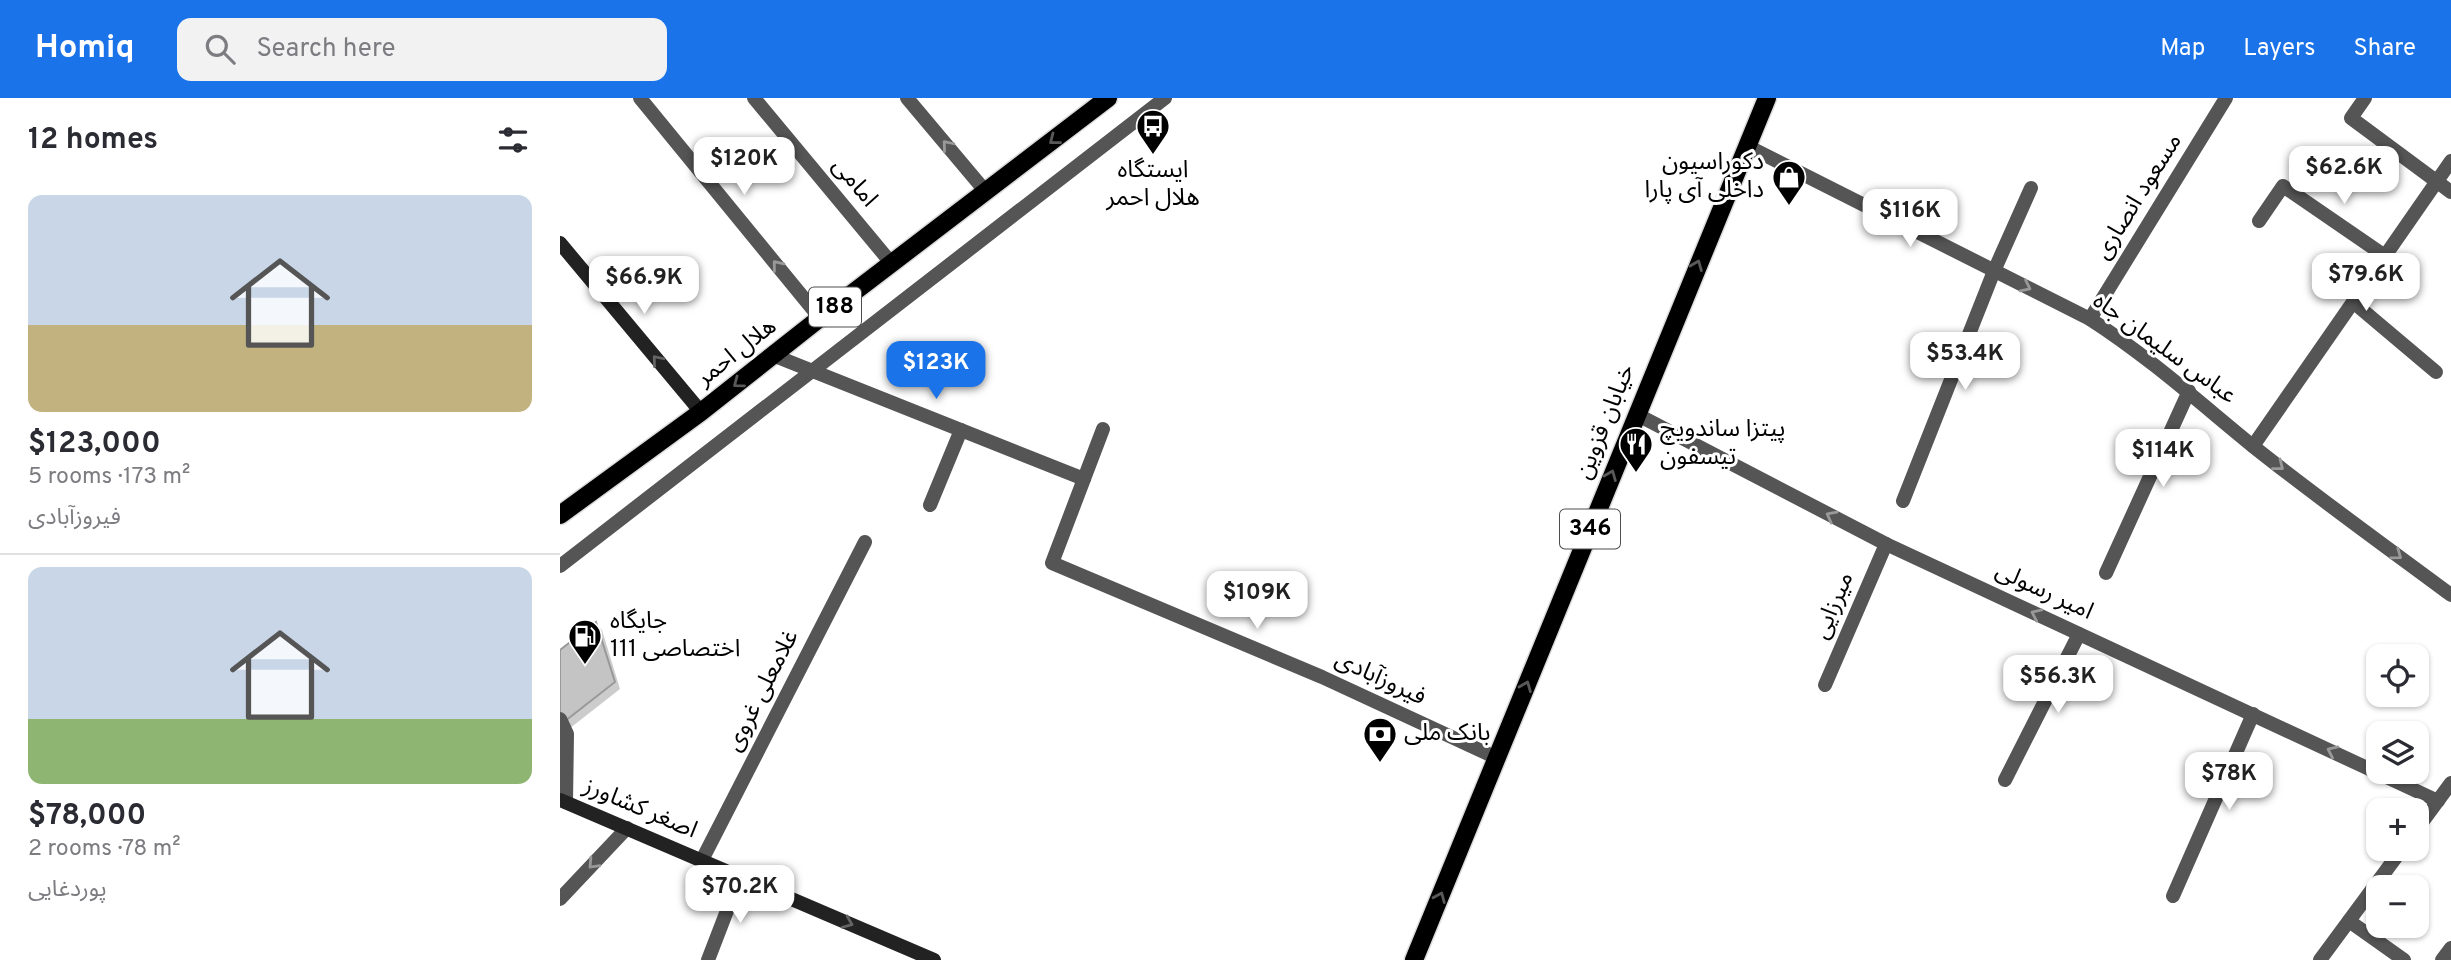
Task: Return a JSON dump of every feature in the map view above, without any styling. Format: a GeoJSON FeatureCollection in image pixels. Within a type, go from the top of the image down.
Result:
{"type":"FeatureCollection","features":[{"type":"Feature","properties":{"kind":"main road","name":"هلال احمر"},"geometry":{"type":"LineString","coordinates":[[560,515],[775,356],[820,318],[1108,98]]}},
{"type":"Feature","properties":{"kind":"main road","name":"خیابان قزوین"},"geometry":{"type":"LineString","coordinates":[[1413,960],[1767,98]]}},
{"type":"Feature","properties":{"kind":"street"},"geometry":{"type":"LineString","coordinates":[[640,98],[820,318]]}},
{"type":"Feature","properties":{"kind":"street","name":"امامی"},"geometry":{"type":"LineString","coordinates":[[754,98],[892,264]]}},
{"type":"Feature","properties":{"kind":"street"},"geometry":{"type":"LineString","coordinates":[[908,98],[986,192]]}},
{"type":"Feature","properties":{"kind":"street"},"geometry":{"type":"LineString","coordinates":[[560,566],[1165,98]]}},
{"type":"Feature","properties":{"kind":"street","name":"مسعود انصاری"},"geometry":{"type":"LineString","coordinates":[[2090,319],[2226,98]]}},
{"type":"Feature","properties":{"kind":"street"},"geometry":{"type":"LineString","coordinates":[[2365,98],[2351,118],[2451,192]]}},
{"type":"Feature","properties":{"kind":"street","name":"عباس سلیمان جاه"},"geometry":{"type":"LineString","coordinates":[[1747,146],[2090,319],[2189,391],[2253,446],[2451,595]]}},
{"type":"Feature","properties":{"kind":"street"},"geometry":{"type":"LineString","coordinates":[[2253,446],[2451,161]]}},
{"type":"Feature","properties":{"kind":"street"},"geometry":{"type":"LineString","coordinates":[[2259,221],[2283,186],[2385,256]]}},
{"type":"Feature","properties":{"kind":"street"},"geometry":{"type":"LineString","coordinates":[[1903,501],[1994,271],[2031,188]]}},
{"type":"Feature","properties":{"kind":"street"},"geometry":{"type":"LineString","coordinates":[[560,243],[701,412]]}},
{"type":"Feature","properties":{"kind":"street"},"geometry":{"type":"LineString","coordinates":[[2353,302],[2436,372]]}},
{"type":"Feature","properties":{"kind":"street"},"geometry":{"type":"LineString","coordinates":[[775,356],[1084,479],[1103,429]]}},
{"type":"Feature","properties":{"kind":"street"},"geometry":{"type":"LineString","coordinates":[[2106,573],[2189,391]]}},
{"type":"Feature","properties":{"kind":"street","name":"امیر رسولی"},"geometry":{"type":"LineString","coordinates":[[1636,414],[1886,544],[2438,801]]}},
{"type":"Feature","properties":{"kind":"street"},"geometry":{"type":"LineString","coordinates":[[930,505],[961,430]]}},
{"type":"Feature","properties":{"kind":"street","name":"فیروزآبادی"},"geometry":{"type":"LineString","coordinates":[[1084,479],[1052,563],[1322,677],[1497,758]]}},
{"type":"Feature","properties":{"kind":"street","name":"غلامعلی غروی"},"geometry":{"type":"LineString","coordinates":[[702,860],[865,542]]}},
{"type":"Feature","properties":{"kind":"street","name":"میرزایی"},"geometry":{"type":"LineString","coordinates":[[1825,685],[1886,544]]}},
{"type":"Feature","properties":{"kind":"street"},"geometry":{"type":"LineString","coordinates":[[2006,780],[2079,634]]}},
{"type":"Feature","properties":{"kind":"street"},"geometry":{"type":"LineString","coordinates":[[2173,896],[2253,715]]}},
{"type":"Feature","properties":{"kind":"street"},"geometry":{"type":"LineString","coordinates":[[560,719],[567,734],[563,801]]}},
{"type":"Feature","properties":{"kind":"street"},"geometry":{"type":"LineString","coordinates":[[2429,813],[2451,783]]}},
{"type":"Feature","properties":{"kind":"street","name":"اصغر کشاورز"},"geometry":{"type":"LineString","coordinates":[[563,801],[934,960]]}},
{"type":"Feature","properties":{"kind":"street"},"geometry":{"type":"LineString","coordinates":[[560,899],[627,828]]}},
{"type":"Feature","properties":{"kind":"street"},"geometry":{"type":"LineString","coordinates":[[2320,960],[2393,861]]}},
{"type":"Feature","properties":{"kind":"street"},"geometry":{"type":"LineString","coordinates":[[708,960],[740,877]]}},
{"type":"Feature","properties":{"kind":"street"},"geometry":{"type":"LineString","coordinates":[[2349,921],[2404,960]]}},
{"type":"Feature","properties":{"kind":"street"},"geometry":{"type":"LineString","coordinates":[[2442,960],[2451,948]]}},
{"type":"Feature","properties":{"kind":"building","name":"جایگاه اختصاصی 111"},"geometry":{"type":"Polygon","coordinates":[[[596,622],[615,682],[560,725],[560,650],[596,622]]]}},
{"type":"Feature","properties":{"kind":"place","name":"ایستگاه هلال احمر"},"geometry":{"type":"Point","coordinates":[1153,156]}},
{"type":"Feature","properties":{"kind":"place","name":"دکوراسیون داخلی آی پارا"},"geometry":{"type":"Point","coordinates":[1789,207]}},
{"type":"Feature","properties":{"kind":"place","name":"پیتزا ساندویچ تیسفون"},"geometry":{"type":"Point","coordinates":[1636,474]}},
{"type":"Feature","properties":{"kind":"place","name":"جایگاه اختصاصی 111"},"geometry":{"type":"Point","coordinates":[585,666]}},
{"type":"Feature","properties":{"kind":"place","name":"بانک ملی"},"geometry":{"type":"Point","coordinates":[1380,764]}}]}
